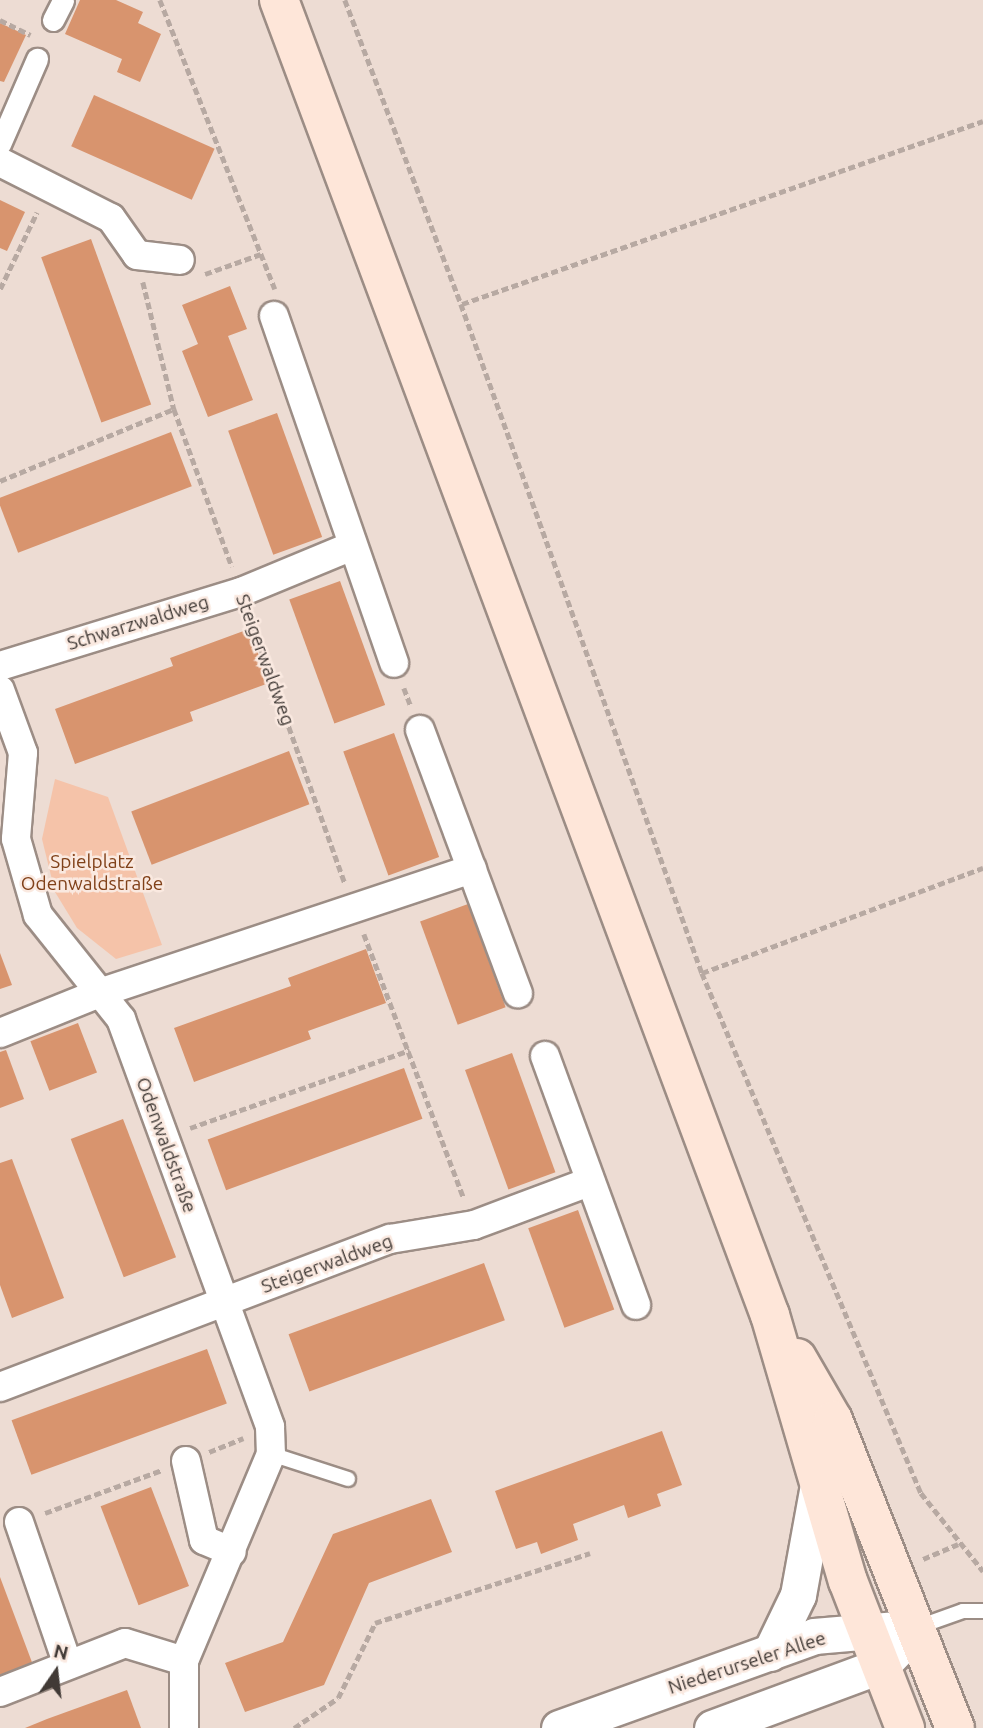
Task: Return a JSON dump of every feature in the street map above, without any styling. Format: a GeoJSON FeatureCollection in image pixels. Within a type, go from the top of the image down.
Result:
{"type":"FeatureCollection","features":[{"type":"Feature","properties":{"kind":"main road"},"geometry":{"type":"LineString","coordinates":[[279,0],[770,1315],[818,1485],[905,1728]]}},
{"type":"Feature","properties":{"kind":"main road"},"geometry":{"type":"LineString","coordinates":[[770,1315],[832,1420],[918,1627],[955,1728]]}},
{"type":"Feature","properties":{"kind":"street"},"geometry":{"type":"LineString","coordinates":[[53,20],[63,0]]}},
{"type":"Feature","properties":{"kind":"street"},"geometry":{"type":"LineString","coordinates":[[0,144],[41,50]]}},
{"type":"Feature","properties":{"kind":"street"},"geometry":{"type":"LineString","coordinates":[[0,162],[111,218],[137,255],[180,260]]}},
{"type":"Feature","properties":{"kind":"street"},"geometry":{"type":"LineString","coordinates":[[274,316],[394,663]]}},
{"type":"Feature","properties":{"kind":"street","name":"Schwarzwaldweg"},"geometry":{"type":"LineString","coordinates":[[0,666],[241,592],[352,546]]}},
{"type":"Feature","properties":{"kind":"street","name":"Odenwaldstraße"},"geometry":{"type":"LineString","coordinates":[[0,690],[23,753],[16,839],[22,870],[53,940],[102,992],[121,1019],[271,1441]]}},
{"type":"Feature","properties":{"kind":"street"},"geometry":{"type":"LineString","coordinates":[[420,730],[518,993]]}},
{"type":"Feature","properties":{"kind":"street"},"geometry":{"type":"LineString","coordinates":[[0,1033],[102,992],[355,912],[472,869]]}},
{"type":"Feature","properties":{"kind":"street"},"geometry":{"type":"LineString","coordinates":[[545,1056],[636,1305]]}},
{"type":"Feature","properties":{"kind":"street","name":"Steigerwaldweg"},"geometry":{"type":"LineString","coordinates":[[223,1303],[390,1239],[474,1225],[589,1182]]}},
{"type":"Feature","properties":{"kind":"street"},"geometry":{"type":"LineString","coordinates":[[0,1387],[223,1303]]}},
{"type":"Feature","properties":{"kind":"street"},"geometry":{"type":"LineString","coordinates":[[184,1728],[184,1661],[232,1552],[271,1441]]}},
{"type":"Feature","properties":{"kind":"street"},"geometry":{"type":"LineString","coordinates":[[186,1461],[204,1540],[232,1552]]}},
{"type":"Feature","properties":{"kind":"street"},"geometry":{"type":"LineString","coordinates":[[770,1653],[797,1595],[818,1485]]}},
{"type":"Feature","properties":{"kind":"street"},"geometry":{"type":"LineString","coordinates":[[19,1522],[68,1665]]}},
{"type":"Feature","properties":{"kind":"street","name":"Niederurseler Allee"},"geometry":{"type":"LineString","coordinates":[[712,1728],[918,1627]]}},
{"type":"Feature","properties":{"kind":"street","name":"Niederurseler Allee"},"geometry":{"type":"LineString","coordinates":[[559,1728],[614,1721],[814,1636],[876,1649]]}},
{"type":"Feature","properties":{"kind":"street"},"geometry":{"type":"LineString","coordinates":[[0,1692],[125,1643],[184,1661]]}},
{"type":"Feature","properties":{"kind":"lane"},"geometry":{"type":"LineString","coordinates":[[271,1441],[348,1479]]}},
{"type":"Feature","properties":{"kind":"lane"},"geometry":{"type":"LineString","coordinates":[[918,1627],[963,1611],[983,1611]]}},
{"type":"Feature","properties":{"kind":"path"},"geometry":{"type":"LineString","coordinates":[[160,0],[280,301],[274,316]]}},
{"type":"Feature","properties":{"kind":"path"},"geometry":{"type":"LineString","coordinates":[[345,0],[461,304],[702,972],[921,1493],[983,1571]]}},
{"type":"Feature","properties":{"kind":"path"},"geometry":{"type":"LineString","coordinates":[[0,20],[41,50]]}},
{"type":"Feature","properties":{"kind":"path"},"geometry":{"type":"LineString","coordinates":[[461,304],[983,121]]}},
{"type":"Feature","properties":{"kind":"path"},"geometry":{"type":"LineString","coordinates":[[0,289],[49,186]]}},
{"type":"Feature","properties":{"kind":"path"},"geometry":{"type":"LineString","coordinates":[[180,260],[204,274],[261,254]]}},
{"type":"Feature","properties":{"kind":"path","name":"Steigerwaldweg"},"geometry":{"type":"LineString","coordinates":[[137,255],[174,409],[355,912],[410,1050],[474,1225]]}},
{"type":"Feature","properties":{"kind":"path"},"geometry":{"type":"LineString","coordinates":[[0,481],[174,409]]}},
{"type":"Feature","properties":{"kind":"path"},"geometry":{"type":"LineString","coordinates":[[394,663],[420,730]]}},
{"type":"Feature","properties":{"kind":"path"},"geometry":{"type":"LineString","coordinates":[[702,972],[983,868]]}},
{"type":"Feature","properties":{"kind":"path"},"geometry":{"type":"LineString","coordinates":[[162,1138],[410,1050]]}},
{"type":"Feature","properties":{"kind":"path"},"geometry":{"type":"LineString","coordinates":[[19,1522],[186,1461],[271,1441]]}},
{"type":"Feature","properties":{"kind":"path"},"geometry":{"type":"LineString","coordinates":[[294,1728],[338,1698],[375,1623],[590,1553]]}},
{"type":"Feature","properties":{"kind":"green space","name":"Spielplatz Odenwaldstraße"},"geometry":{"type":"Polygon","coordinates":[[[55,779],[108,797],[162,945],[116,959],[77,928],[55,892],[42,839],[55,779]]]}},
{"type":"Feature","properties":{"kind":"building"},"geometry":{"type":"Polygon","coordinates":[[[80,0],[116,0],[143,12],[138,23],[161,34],[140,82],[117,72],[122,59],[65,34],[80,0]]]}},
{"type":"Feature","properties":{"kind":"building"},"geometry":{"type":"Polygon","coordinates":[[[0,23],[26,35],[4,82],[0,81],[0,23]]]}},
{"type":"Feature","properties":{"kind":"building"},"geometry":{"type":"Polygon","coordinates":[[[94,95],[215,149],[192,200],[71,146],[94,95]]]}},
{"type":"Feature","properties":{"kind":"building"},"geometry":{"type":"Polygon","coordinates":[[[0,200],[25,212],[7,251],[0,248],[0,200]]]}},
{"type":"Feature","properties":{"kind":"building"},"geometry":{"type":"Polygon","coordinates":[[[91,239],[151,404],[101,423],[41,257],[91,239]]]}},
{"type":"Feature","properties":{"kind":"building"},"geometry":{"type":"Polygon","coordinates":[[[230,286],[247,329],[228,336],[253,400],[208,417],[182,351],[198,344],[182,305],[230,286]]]}},
{"type":"Feature","properties":{"kind":"building"},"geometry":{"type":"Polygon","coordinates":[[[277,413],[322,537],[273,555],[228,431],[277,413]]]}},
{"type":"Feature","properties":{"kind":"building"},"geometry":{"type":"Polygon","coordinates":[[[171,432],[192,486],[18,553],[0,506],[0,498],[171,432]]]}},
{"type":"Feature","properties":{"kind":"building"},"geometry":{"type":"Polygon","coordinates":[[[340,581],[385,705],[334,724],[289,599],[340,581]]]}},
{"type":"Feature","properties":{"kind":"building"},"geometry":{"type":"Polygon","coordinates":[[[249,629],[269,683],[190,712],[193,721],[75,764],[55,709],[173,666],[170,658],[249,629]]]}},
{"type":"Feature","properties":{"kind":"building"},"geometry":{"type":"Polygon","coordinates":[[[394,733],[439,857],[388,876],[343,751],[394,733]]]}},
{"type":"Feature","properties":{"kind":"building"},"geometry":{"type":"Polygon","coordinates":[[[289,751],[309,804],[152,865],[131,812],[289,751]]]}},
{"type":"Feature","properties":{"kind":"building"},"geometry":{"type":"Polygon","coordinates":[[[468,904],[506,1007],[458,1025],[420,921],[468,904]]]}},
{"type":"Feature","properties":{"kind":"building"},"geometry":{"type":"Polygon","coordinates":[[[366,949],[386,1003],[308,1031],[311,1039],[194,1082],[174,1028],[291,986],[288,978],[366,949]]]}},
{"type":"Feature","properties":{"kind":"building"},"geometry":{"type":"Polygon","coordinates":[[[0,953],[12,985],[0,989],[0,953]]]}},
{"type":"Feature","properties":{"kind":"building"},"geometry":{"type":"Polygon","coordinates":[[[78,1023],[97,1072],[49,1091],[30,1041],[78,1023]]]}},
{"type":"Feature","properties":{"kind":"building"},"geometry":{"type":"Polygon","coordinates":[[[6,1050],[24,1099],[0,1108],[0,1052],[6,1050]]]}},
{"type":"Feature","properties":{"kind":"building"},"geometry":{"type":"Polygon","coordinates":[[[512,1053],[555,1172],[508,1189],[465,1070],[512,1053]]]}},
{"type":"Feature","properties":{"kind":"building"},"geometry":{"type":"Polygon","coordinates":[[[404,1068],[422,1119],[226,1190],[208,1139],[404,1068]]]}},
{"type":"Feature","properties":{"kind":"building"},"geometry":{"type":"Polygon","coordinates":[[[123,1119],[176,1257],[124,1277],[71,1139],[123,1119]]]}},
{"type":"Feature","properties":{"kind":"building"},"geometry":{"type":"Polygon","coordinates":[[[12,1159],[64,1298],[12,1318],[0,1285],[0,1163],[12,1159]]]}},
{"type":"Feature","properties":{"kind":"building"},"geometry":{"type":"Polygon","coordinates":[[[578,1210],[614,1310],[564,1328],[528,1228],[578,1210]]]}},
{"type":"Feature","properties":{"kind":"building"},"geometry":{"type":"Polygon","coordinates":[[[484,1263],[505,1320],[309,1391],[289,1334],[484,1263]]]}},
{"type":"Feature","properties":{"kind":"building"},"geometry":{"type":"Polygon","coordinates":[[[207,1349],[227,1404],[31,1475],[12,1420],[207,1349]]]}},
{"type":"Feature","properties":{"kind":"building"},"geometry":{"type":"Polygon","coordinates":[[[662,1431],[682,1485],[657,1494],[661,1506],[628,1518],[624,1505],[573,1524],[578,1540],[541,1554],[537,1542],[516,1549],[495,1491],[662,1431]]]}},
{"type":"Feature","properties":{"kind":"building"},"geometry":{"type":"Polygon","coordinates":[[[151,1487],[189,1586],[139,1605],[101,1506],[151,1487]]]}},
{"type":"Feature","properties":{"kind":"building"},"geometry":{"type":"Polygon","coordinates":[[[431,1499],[452,1552],[369,1583],[324,1685],[245,1712],[225,1663],[283,1642],[333,1534],[431,1499]]]}},
{"type":"Feature","properties":{"kind":"building"},"geometry":{"type":"Polygon","coordinates":[[[0,1577],[33,1665],[0,1677],[0,1577]]]}},
{"type":"Feature","properties":{"kind":"building"},"geometry":{"type":"Polygon","coordinates":[[[127,1690],[141,1728],[25,1728],[47,1719],[127,1690]]]}}]}
